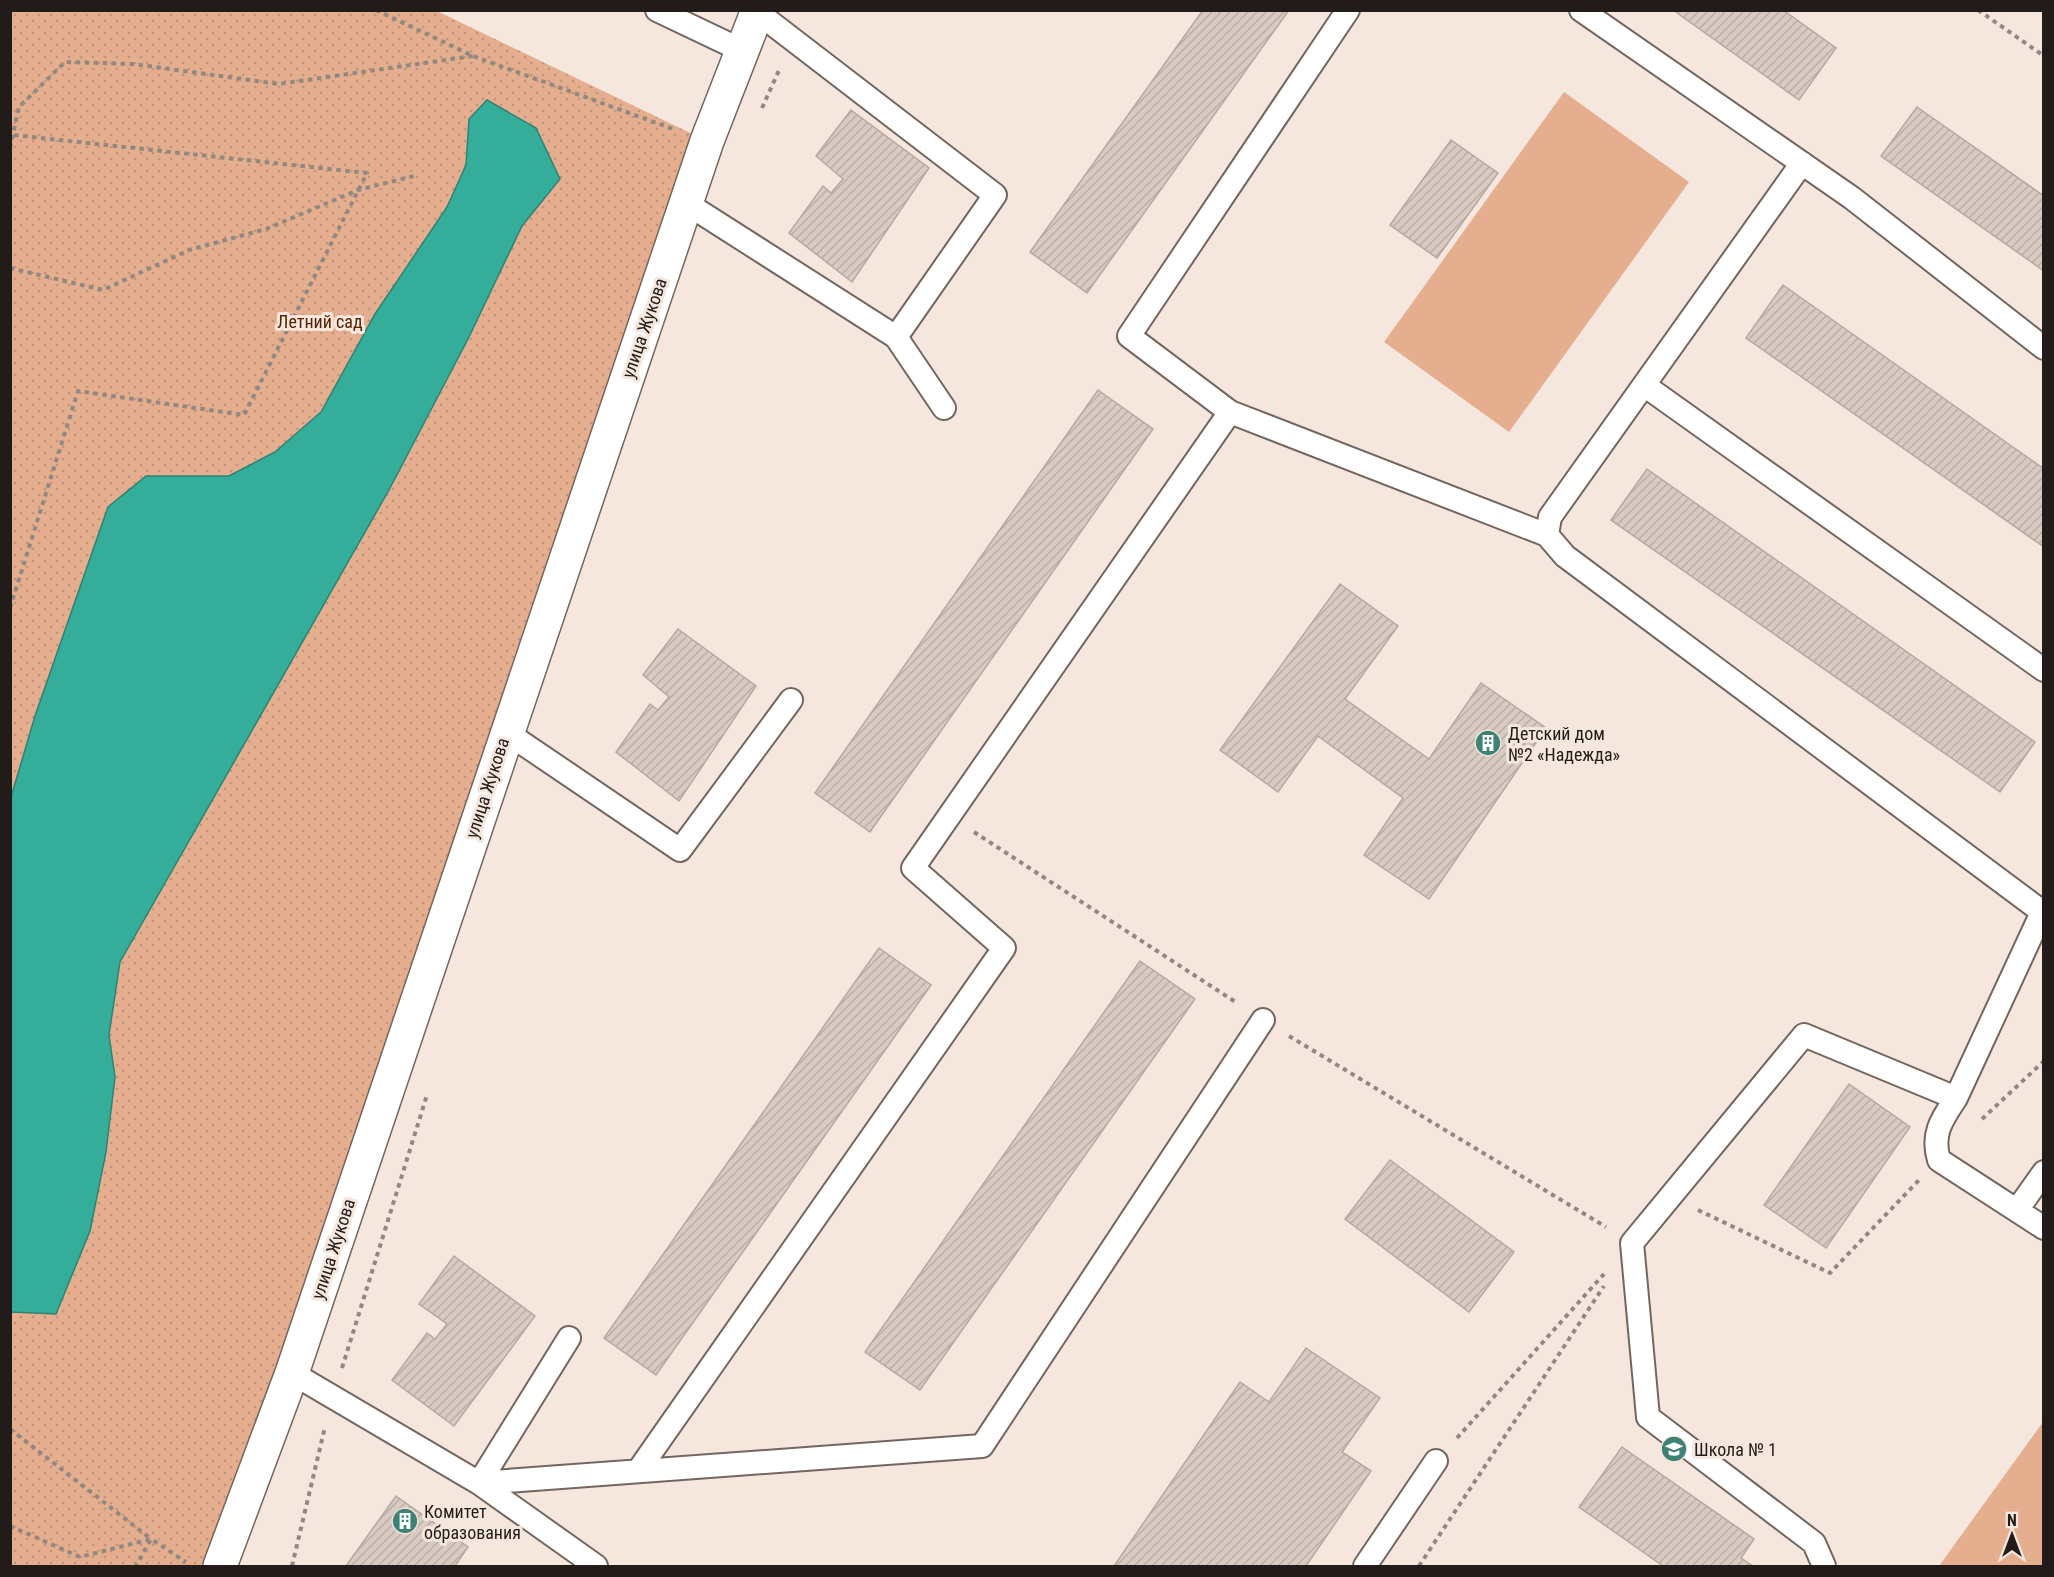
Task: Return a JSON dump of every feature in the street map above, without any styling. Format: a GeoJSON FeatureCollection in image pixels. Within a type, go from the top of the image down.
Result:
{"type":"FeatureCollection","features":[{"type":"Feature","properties":{"kind":"street","name":"улица Жукова"},"geometry":{"type":"LineString","coordinates":[[220,1566],[292,1373],[506,732],[707,141],[758,11]]}},
{"type":"Feature","properties":{"kind":"lane"},"geometry":{"type":"LineString","coordinates":[[657,10],[741,50]]}},
{"type":"Feature","properties":{"kind":"lane"},"geometry":{"type":"LineString","coordinates":[[1348,10],[1129,336],[1230,412],[1547,535],[1565,556],[2042,910],[1956,1098],[1939,1124],[1934,1144],[1939,1160],[2043,1228]]}},
{"type":"Feature","properties":{"kind":"lane"},"geometry":{"type":"LineString","coordinates":[[1581,10],[1852,198],[2043,348]]}},
{"type":"Feature","properties":{"kind":"lane"},"geometry":{"type":"LineString","coordinates":[[758,11],[995,195],[896,337]]}},
{"type":"Feature","properties":{"kind":"lane"},"geometry":{"type":"LineString","coordinates":[[1547,535],[1550,517],[1802,163]]}},
{"type":"Feature","properties":{"kind":"lane"},"geometry":{"type":"LineString","coordinates":[[686,203],[896,337],[944,408]]}},
{"type":"Feature","properties":{"kind":"lane"},"geometry":{"type":"LineString","coordinates":[[1644,385],[2043,670]]}},
{"type":"Feature","properties":{"kind":"lane"},"geometry":{"type":"LineString","coordinates":[[638,1471],[1004,948],[913,868],[1230,412]]}},
{"type":"Feature","properties":{"kind":"lane"},"geometry":{"type":"LineString","coordinates":[[506,732],[681,850],[790,700]]}},
{"type":"Feature","properties":{"kind":"lane"},"geometry":{"type":"LineString","coordinates":[[479,1484],[982,1446],[1263,1020]]}},
{"type":"Feature","properties":{"kind":"lane"},"geometry":{"type":"LineString","coordinates":[[1824,1566],[1814,1543],[1648,1417],[1632,1243],[1804,1035],[1956,1098]]}},
{"type":"Feature","properties":{"kind":"lane"},"geometry":{"type":"LineString","coordinates":[[2017,1210],[2043,1172]]}},
{"type":"Feature","properties":{"kind":"lane"},"geometry":{"type":"LineString","coordinates":[[479,1484],[569,1338]]}},
{"type":"Feature","properties":{"kind":"lane"},"geometry":{"type":"LineString","coordinates":[[292,1373],[479,1484],[596,1566]]}},
{"type":"Feature","properties":{"kind":"lane"},"geometry":{"type":"LineString","coordinates":[[1365,1566],[1436,1461]]}},
{"type":"Feature","properties":{"kind":"path"},"geometry":{"type":"LineString","coordinates":[[376,10],[473,56],[707,141]]}},
{"type":"Feature","properties":{"kind":"path"},"geometry":{"type":"LineString","coordinates":[[1978,10],[2043,56]]}},
{"type":"Feature","properties":{"kind":"path"},"geometry":{"type":"LineString","coordinates":[[10,148],[20,107],[65,62],[133,64],[279,84],[473,56]]}},
{"type":"Feature","properties":{"kind":"path"},"geometry":{"type":"LineString","coordinates":[[10,608],[78,391],[244,415],[367,173],[13,135]]}},
{"type":"Feature","properties":{"kind":"path"},"geometry":{"type":"LineString","coordinates":[[10,268],[103,290],[189,250],[266,229],[358,190],[417,175]]}},
{"type":"Feature","properties":{"kind":"path"},"geometry":{"type":"LineString","coordinates":[[1670,1197],[1830,1273],[1939,1160],[2043,1061]]}},
{"type":"Feature","properties":{"kind":"path"},"geometry":{"type":"LineString","coordinates":[[1436,1461],[1632,1243]]}},
{"type":"Feature","properties":{"kind":"path"},"geometry":{"type":"LineString","coordinates":[[1419,1566],[1632,1243]]}},
{"type":"Feature","properties":{"kind":"path"},"geometry":{"type":"LineString","coordinates":[[292,1566],[332,1398]]}},
{"type":"Feature","properties":{"kind":"path"},"geometry":{"type":"LineString","coordinates":[[10,1429],[151,1539],[192,1566]]}},
{"type":"Feature","properties":{"kind":"path"},"geometry":{"type":"LineString","coordinates":[[10,1526],[80,1557],[151,1539]]}},
{"type":"Feature","properties":{"kind":"path"},"geometry":{"type":"LineString","coordinates":[[136,1566],[151,1539]]}},
{"type":"Feature","properties":{"kind":"green space","name":"Летний сад"},"geometry":{"type":"Polygon","coordinates":[[[11,11],[437,11],[707,141],[208,1566],[11,1566],[11,11]]]}},
{"type":"Feature","properties":{"kind":"green space"},"geometry":{"type":"Polygon","coordinates":[[[1564,92],[1689,182],[1509,432],[1384,342],[1564,92]]]}},
{"type":"Feature","properties":{"kind":"green space"},"geometry":{"type":"Polygon","coordinates":[[[2043,1422],[2043,1566],[1939,1566],[2043,1422]]]}},
{"type":"Feature","properties":{"kind":"water"},"geometry":{"type":"Polygon","coordinates":[[[487,100],[536,128],[560,179],[522,226],[468,339],[389,490],[120,962],[109,1035],[115,1077],[106,1152],[90,1231],[56,1314],[11,1312],[11,797],[35,716],[108,507],[146,476],[229,476],[275,452],[321,412],[375,314],[447,207],[466,165],[469,119],[487,100]]]}},
{"type":"Feature","properties":{"kind":"building"},"geometry":{"type":"Polygon","coordinates":[[[1203,10],[1289,10],[1087,293],[1030,252],[1203,10]]]}},
{"type":"Feature","properties":{"kind":"building"},"geometry":{"type":"Polygon","coordinates":[[[1673,10],[1783,10],[1836,48],[1799,100],[1673,10]]]}},
{"type":"Feature","properties":{"kind":"building"},"geometry":{"type":"Polygon","coordinates":[[[1917,107],[2044,196],[2044,271],[1881,156],[1917,107]]]}},
{"type":"Feature","properties":{"kind":"building"},"geometry":{"type":"Polygon","coordinates":[[[851,110],[929,168],[852,282],[789,233],[823,186],[831,193],[843,179],[816,156],[851,110]]]}},
{"type":"Feature","properties":{"kind":"building"},"geometry":{"type":"Polygon","coordinates":[[[1451,140],[1498,173],[1437,258],[1390,225],[1451,140]]]}},
{"type":"Feature","properties":{"kind":"building"},"geometry":{"type":"Polygon","coordinates":[[[1783,285],[2044,469],[2044,547],[1746,338],[1783,285]]]}},
{"type":"Feature","properties":{"kind":"building"},"geometry":{"type":"Polygon","coordinates":[[[1098,390],[1153,429],[870,832],[815,793],[1098,390]]]}},
{"type":"Feature","properties":{"kind":"building"},"geometry":{"type":"Polygon","coordinates":[[[1647,469],[2035,742],[2000,792],[1611,520],[1647,469]]]}},
{"type":"Feature","properties":{"kind":"building","name":"Детский дом №2 «Надежда»"},"geometry":{"type":"Polygon","coordinates":[[[1340,584],[1398,626],[1345,699],[1429,759],[1481,683],[1546,728],[1429,899],[1364,855],[1403,798],[1318,736],[1278,792],[1220,750],[1340,584]]]}},
{"type":"Feature","properties":{"kind":"building"},"geometry":{"type":"Polygon","coordinates":[[[678,629],[756,686],[679,801],[616,752],[650,704],[658,710],[669,697],[643,675],[678,629]]]}},
{"type":"Feature","properties":{"kind":"building"},"geometry":{"type":"Polygon","coordinates":[[[879,948],[931,985],[656,1375],[604,1338],[879,948]]]}},
{"type":"Feature","properties":{"kind":"building"},"geometry":{"type":"Polygon","coordinates":[[[1140,961],[1195,999],[920,1390],[865,1352],[1140,961]]]}},
{"type":"Feature","properties":{"kind":"building"},"geometry":{"type":"Polygon","coordinates":[[[1849,1084],[1910,1127],[1826,1248],[1764,1205],[1849,1084]]]}},
{"type":"Feature","properties":{"kind":"building"},"geometry":{"type":"Polygon","coordinates":[[[1390,1160],[1514,1252],[1469,1312],[1345,1219],[1390,1160]]]}},
{"type":"Feature","properties":{"kind":"building"},"geometry":{"type":"Polygon","coordinates":[[[454,1256],[535,1316],[454,1426],[392,1380],[427,1333],[435,1339],[447,1324],[419,1304],[454,1256]]]}},
{"type":"Feature","properties":{"kind":"building"},"geometry":{"type":"Polygon","coordinates":[[[1306,1348],[1380,1398],[1342,1452],[1371,1471],[1306,1566],[1114,1566],[1240,1382],[1269,1402],[1306,1348]]]}},
{"type":"Feature","properties":{"kind":"building"},"geometry":{"type":"Polygon","coordinates":[[[1622,1447],[1754,1539],[1741,1558],[1753,1566],[1663,1566],[1579,1507],[1622,1447]]]}},
{"type":"Feature","properties":{"kind":"building","name":"Комитет образования"},"geometry":{"type":"Polygon","coordinates":[[[396,1496],[468,1547],[455,1566],[346,1566],[396,1496]]]}},
{"type":"Feature","properties":{"kind":"place","name":"Детский дом №2 «Надежда»"},"geometry":{"type":"Point","coordinates":[1488,743]}},
{"type":"Feature","properties":{"kind":"place","name":"Школа № 1"},"geometry":{"type":"Point","coordinates":[1674,1449]}},
{"type":"Feature","properties":{"kind":"place","name":"Комитет образования"},"geometry":{"type":"Point","coordinates":[405,1521]}}]}
